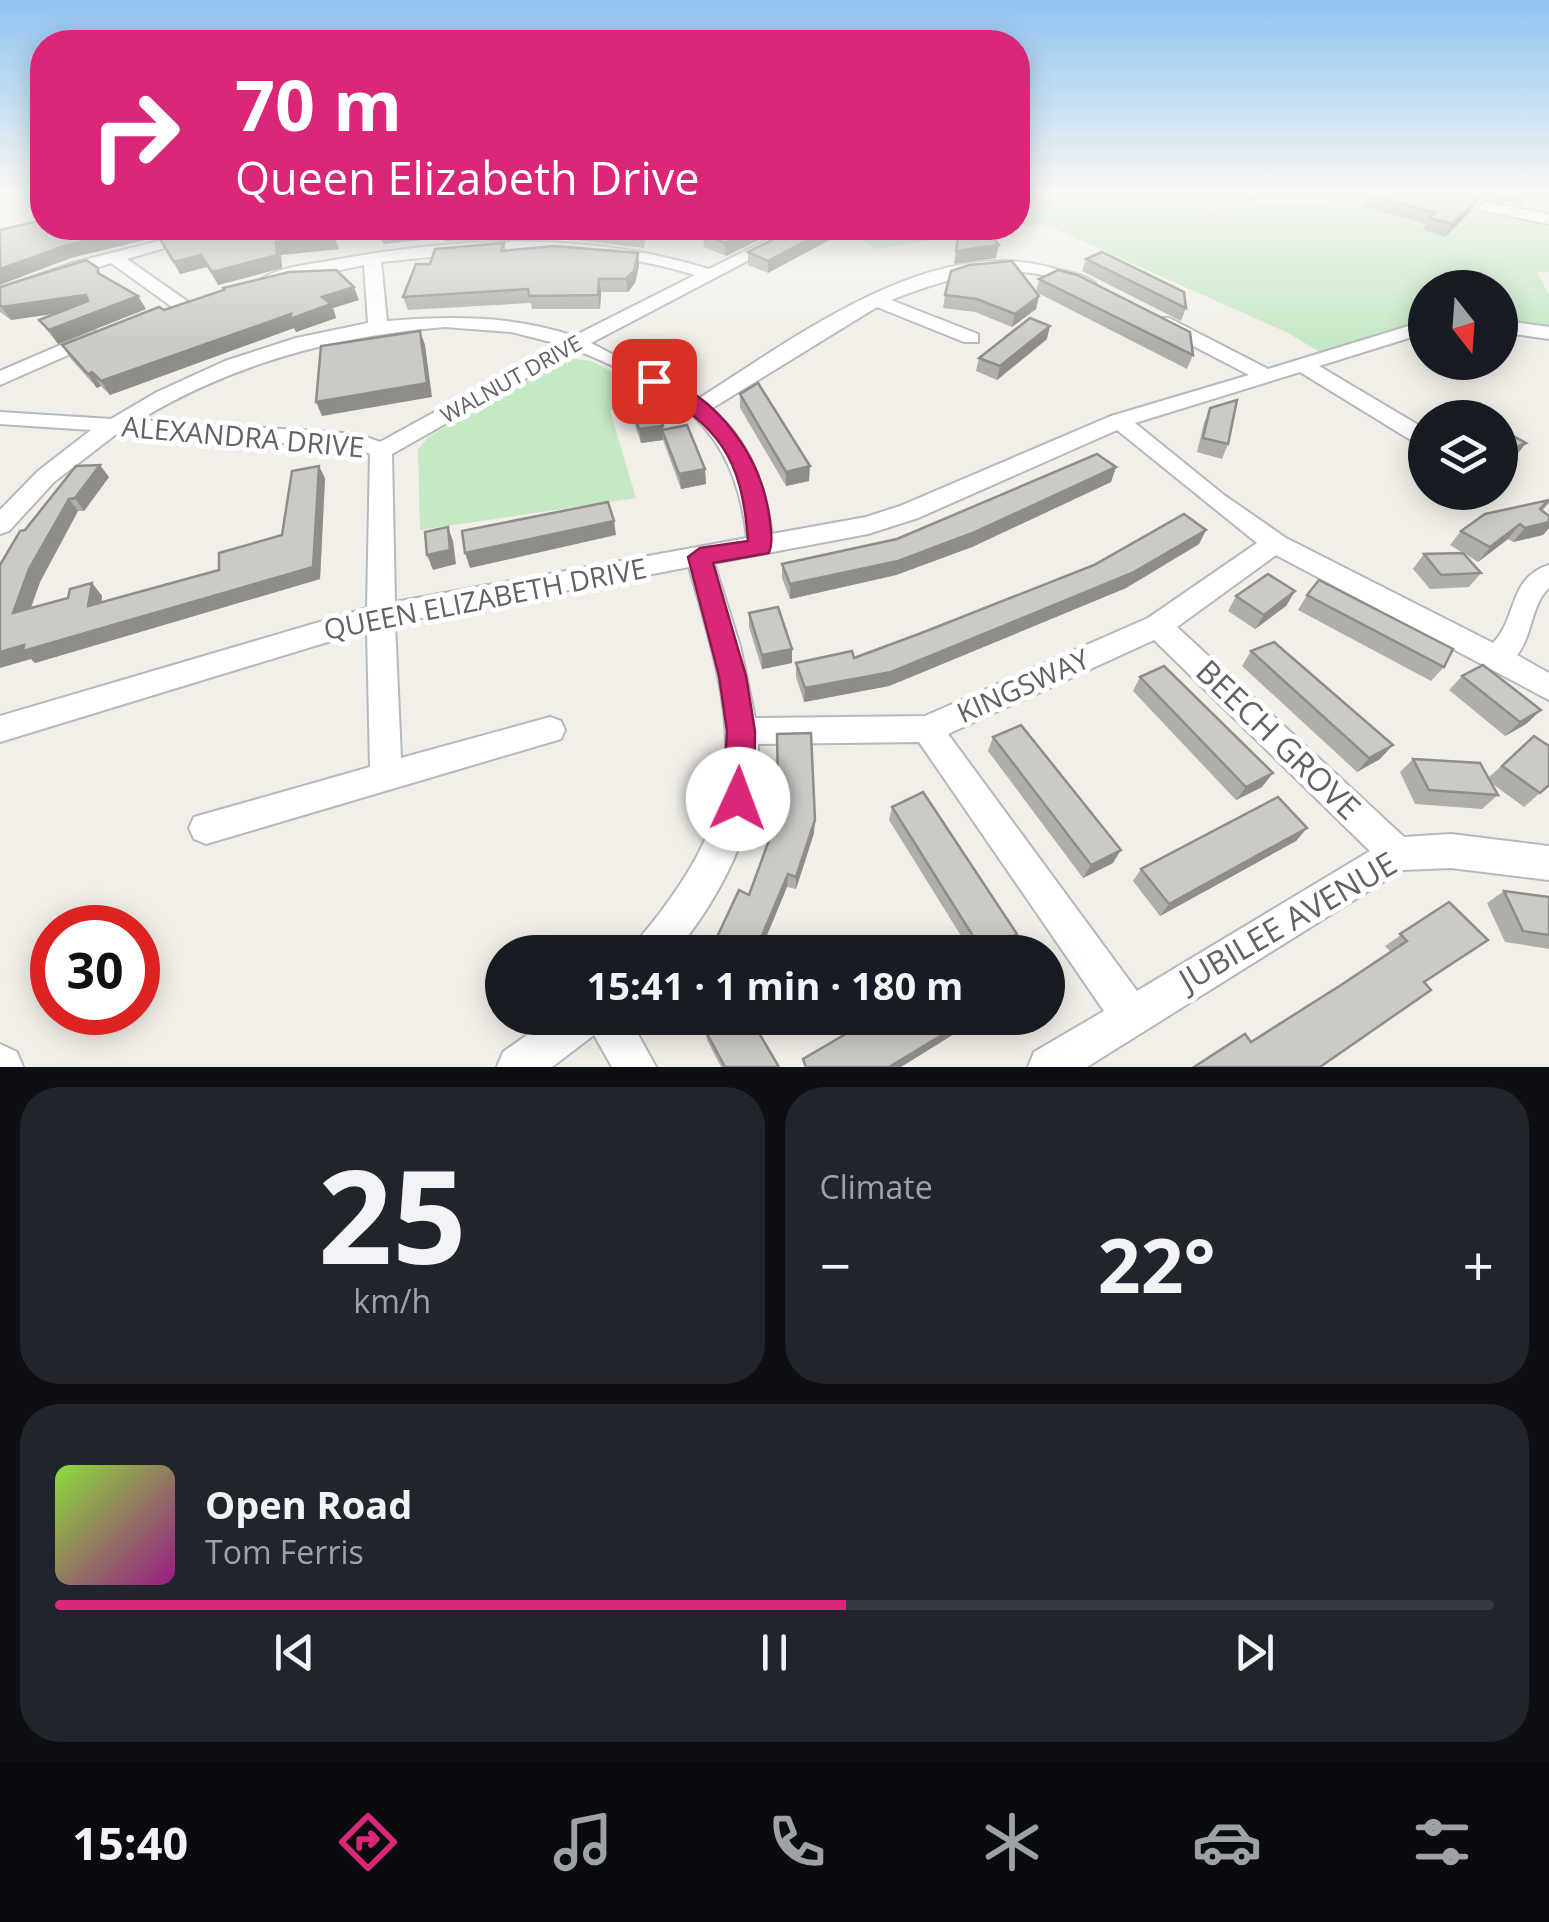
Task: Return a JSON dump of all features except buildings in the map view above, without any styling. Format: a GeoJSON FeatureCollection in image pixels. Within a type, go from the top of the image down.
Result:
{"type":"FeatureCollection","features":[{"type":"Feature","properties":{"kind":"street"},"geometry":{"type":"LineString","coordinates":[[0,294],[170,243]]}},
{"type":"Feature","properties":{"kind":"street"},"geometry":{"type":"LineString","coordinates":[[548,247],[551,243]]}},
{"type":"Feature","properties":{"kind":"street","name":"WALNUT DRIVE"},"geometry":{"type":"LineString","coordinates":[[381,450],[575,343],[772,243]]}},
{"type":"Feature","properties":{"kind":"street"},"geometry":{"type":"LineString","coordinates":[[248,285],[372,258],[438,250],[548,247],[634,256],[708,274]]}},
{"type":"Feature","properties":{"kind":"street"},"geometry":{"type":"LineString","coordinates":[[114,258],[181,305]]}},
{"type":"Feature","properties":{"kind":"street"},"geometry":{"type":"LineString","coordinates":[[372,258],[378,329]]}},
{"type":"Feature","properties":{"kind":"street"},"geometry":{"type":"LineString","coordinates":[[700,407],[874,299],[912,282],[998,267],[1052,271],[1101,290]]}},
{"type":"Feature","properties":{"kind":"street"},"geometry":{"type":"LineString","coordinates":[[874,299],[979,332],[954,351]]}},
{"type":"Feature","properties":{"kind":"street"},"geometry":{"type":"LineString","coordinates":[[1151,316],[1268,376]]}},
{"type":"Feature","properties":{"kind":"street"},"geometry":{"type":"LineString","coordinates":[[0,524],[58,465],[186,386],[264,355],[378,329],[475,323],[545,333],[597,351],[700,407],[734,444],[744,464],[758,512],[760,547]]}},
{"type":"Feature","properties":{"kind":"street"},"geometry":{"type":"LineString","coordinates":[[1518,329],[1549,333]]}},
{"type":"Feature","properties":{"kind":"street"},"geometry":{"type":"LineString","coordinates":[[0,379],[110,330]]}},
{"type":"Feature","properties":{"kind":"street","name":"QUEEN ELIZABETH DRIVE"},"geometry":{"type":"LineString","coordinates":[[0,729],[381,615],[868,525],[908,512],[1120,421],[1408,332]]}},
{"type":"Feature","properties":{"kind":"street"},"geometry":{"type":"LineString","coordinates":[[1303,365],[1408,428]]}},
{"type":"Feature","properties":{"kind":"street","name":"ALEXANDRA DRIVE"},"geometry":{"type":"LineString","coordinates":[[0,418],[358,442],[381,450],[386,776]]}},
{"type":"Feature","properties":{"kind":"street"},"geometry":{"type":"LineString","coordinates":[[1120,421],[1275,543],[1355,588],[1497,657],[1549,688]]}},
{"type":"Feature","properties":{"kind":"street"},"geometry":{"type":"LineString","coordinates":[[1398,446],[1408,442]]}},
{"type":"Feature","properties":{"kind":"street","name":"KINGSWAY"},"geometry":{"type":"LineString","coordinates":[[741,731],[926,729],[1158,626],[1275,543]]}},
{"type":"Feature","properties":{"kind":"street"},"geometry":{"type":"LineString","coordinates":[[666,935],[714,863],[738,799],[741,731],[733,676],[700,557]]}},
{"type":"Feature","properties":{"kind":"street"},"geometry":{"type":"LineString","coordinates":[[1497,657],[1514,638],[1524,598],[1538,580],[1549,575]]}},
{"type":"Feature","properties":{"kind":"street","name":"BEECH GROVE"},"geometry":{"type":"LineString","coordinates":[[1158,626],[1397,854]]}},
{"type":"Feature","properties":{"kind":"street"},"geometry":{"type":"LineString","coordinates":[[926,729],[1130,1015]]}},
{"type":"Feature","properties":{"kind":"street"},"geometry":{"type":"LineString","coordinates":[[206,828],[550,730]]}},
{"type":"Feature","properties":{"kind":"street","name":"JUBILEE AVENUE"},"geometry":{"type":"LineString","coordinates":[[1049,1067],[1397,854],[1451,851],[1549,864]]}},
{"type":"Feature","properties":{"kind":"street"},"geometry":{"type":"LineString","coordinates":[[518,1067],[561,1035]]}},
{"type":"Feature","properties":{"kind":"street"},"geometry":{"type":"LineString","coordinates":[[617,1035],[635,1067]]}},
{"type":"Feature","properties":{"kind":"green space"},"geometry":{"type":"Polygon","coordinates":[[[866,243],[916,243],[874,249],[866,243]]]}},
{"type":"Feature","properties":{"kind":"green space"},"geometry":{"type":"Polygon","coordinates":[[[1086,243],[1549,243],[1549,272],[1537,272],[1549,295],[1549,333],[1518,329],[1518,270],[1408,270],[1408,332],[1328,357],[1288,333],[1086,243]]]}},
{"type":"Feature","properties":{"kind":"green space"},"geometry":{"type":"Polygon","coordinates":[[[592,361],[663,401],[610,411],[636,498],[420,530],[418,450],[428,437],[557,362],[592,361]]]}},
{"type":"Feature","properties":{"kind":"route"},"geometry":{"type":"LineString","coordinates":[[654,381],[700,407],[734,444],[752,485],[758,512],[760,547],[700,557],[733,676],[741,731],[738,799]]}}]}
